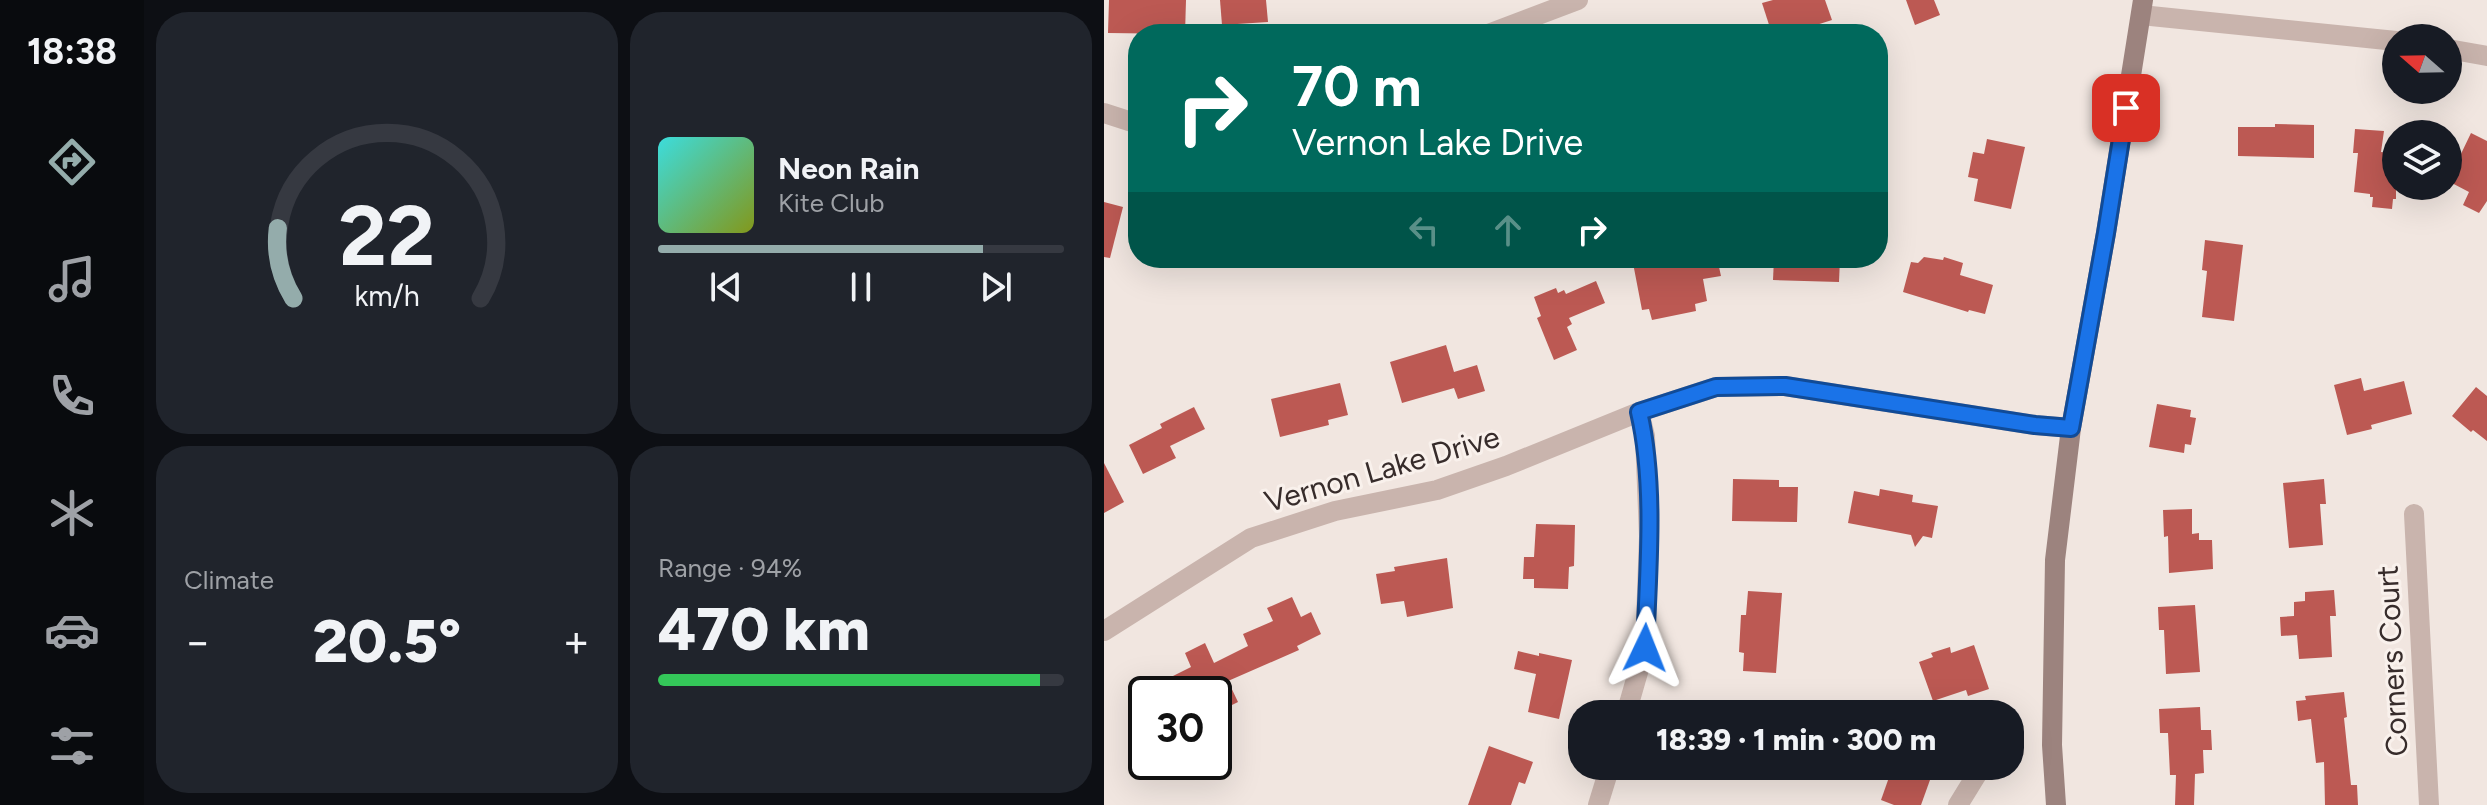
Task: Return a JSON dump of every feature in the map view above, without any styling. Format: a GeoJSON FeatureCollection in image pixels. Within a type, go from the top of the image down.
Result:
{"type":"FeatureCollection","features":[{"type":"Feature","properties":{"kind":"main road"},"geometry":{"type":"LineString","coordinates":[[2056,805],[2052,745],[2055,560],[2071,428],[2142,7]]}},
{"type":"Feature","properties":{"kind":"street"},"geometry":{"type":"LineString","coordinates":[[1514,24],[1578,0]]}},
{"type":"Feature","properties":{"kind":"street"},"geometry":{"type":"LineString","coordinates":[[2142,7],[2382,39]]}},
{"type":"Feature","properties":{"kind":"street"},"geometry":{"type":"LineString","coordinates":[[2462,52],[2487,56]]}},
{"type":"Feature","properties":{"kind":"street"},"geometry":{"type":"LineString","coordinates":[[1104,113],[1128,121]]}},
{"type":"Feature","properties":{"kind":"street","name":"Vernon Lake Drive"},"geometry":{"type":"LineString","coordinates":[[1104,631],[1251,538],[1335,511],[1437,490],[1506,466],[1639,412],[1716,387],[1785,386],[2071,428]]}},
{"type":"Feature","properties":{"kind":"street"},"geometry":{"type":"LineString","coordinates":[[1630,700],[1645,648],[1649,536],[1645,436],[1639,412]]}},
{"type":"Feature","properties":{"kind":"street","name":"Corners Court"},"geometry":{"type":"LineString","coordinates":[[2414,514],[2429,805]]}},
{"type":"Feature","properties":{"kind":"street"},"geometry":{"type":"LineString","coordinates":[[1598,805],[1606,780]]}},
{"type":"Feature","properties":{"kind":"street"},"geometry":{"type":"LineString","coordinates":[[1958,805],[1973,780]]}},
{"type":"Feature","properties":{"kind":"building"},"geometry":{"type":"Polygon","coordinates":[[[1109,0],[1186,0],[1185,24],[1128,24],[1128,33],[1108,33],[1109,0]]]}},
{"type":"Feature","properties":{"kind":"building"},"geometry":{"type":"Polygon","coordinates":[[[1220,0],[1266,0],[1268,22],[1222,24],[1220,0]]]}},
{"type":"Feature","properties":{"kind":"building"},"geometry":{"type":"Polygon","coordinates":[[[1773,0],[1825,0],[1832,20],[1819,24],[1769,24],[1762,3],[1773,0]]]}},
{"type":"Feature","properties":{"kind":"building"},"geometry":{"type":"Polygon","coordinates":[[[1906,0],[1934,0],[1940,15],[1915,25],[1906,0]]]}},
{"type":"Feature","properties":{"kind":"building"},"geometry":{"type":"Polygon","coordinates":[[[2275,124],[2314,125],[2314,158],[2238,156],[2238,127],[2275,127],[2275,124]]]}},
{"type":"Feature","properties":{"kind":"building"},"geometry":{"type":"Polygon","coordinates":[[[2355,129],[2382,131],[2382,200],[2393,200],[2392,209],[2372,207],[2373,197],[2370,194],[2354,192],[2358,153],[2353,153],[2355,129]]]}},
{"type":"Feature","properties":{"kind":"building"},"geometry":{"type":"Polygon","coordinates":[[[2471,133],[2487,141],[2487,201],[2479,213],[2463,205],[2469,192],[2462,188],[2462,152],[2471,133]]]}},
{"type":"Feature","properties":{"kind":"building"},"geometry":{"type":"Polygon","coordinates":[[[1987,139],[2025,147],[2011,209],[1974,201],[1978,179],[1968,177],[1973,152],[1984,154],[1987,139]]]}},
{"type":"Feature","properties":{"kind":"building"},"geometry":{"type":"Polygon","coordinates":[[[1104,202],[1123,207],[1110,258],[1104,257],[1104,202]]]}},
{"type":"Feature","properties":{"kind":"building"},"geometry":{"type":"Polygon","coordinates":[[[2205,240],[2243,245],[2234,321],[2202,317],[2207,271],[2202,270],[2205,240]]]}},
{"type":"Feature","properties":{"kind":"building"},"geometry":{"type":"Polygon","coordinates":[[[1924,257],[1943,260],[1944,257],[1963,263],[1960,275],[1993,285],[1985,314],[1968,312],[1903,292],[1911,262],[1918,263],[1924,257]]]}},
{"type":"Feature","properties":{"kind":"building"},"geometry":{"type":"Polygon","coordinates":[[[1634,268],[1719,268],[1721,276],[1703,279],[1707,301],[1695,304],[1696,311],[1652,320],[1649,309],[1642,310],[1634,268]]]}},
{"type":"Feature","properties":{"kind":"building"},"geometry":{"type":"Polygon","coordinates":[[[1774,268],[1840,268],[1839,282],[1773,280],[1774,268]]]}},
{"type":"Feature","properties":{"kind":"building"},"geometry":{"type":"Polygon","coordinates":[[[1596,281],[1605,303],[1569,318],[1572,324],[1567,327],[1577,350],[1554,360],[1537,318],[1541,316],[1534,297],[1556,288],[1558,293],[1564,290],[1566,294],[1596,281]]]}},
{"type":"Feature","properties":{"kind":"building"},"geometry":{"type":"Polygon","coordinates":[[[1446,345],[1454,372],[1477,365],[1485,391],[1458,399],[1454,388],[1402,403],[1390,362],[1446,345]]]}},
{"type":"Feature","properties":{"kind":"building"},"geometry":{"type":"Polygon","coordinates":[[[2361,378],[2364,391],[2404,381],[2412,414],[2347,435],[2334,385],[2361,378]]]}},
{"type":"Feature","properties":{"kind":"building"},"geometry":{"type":"Polygon","coordinates":[[[1340,383],[1348,415],[1328,420],[1329,425],[1280,437],[1271,399],[1340,383]]]}},
{"type":"Feature","properties":{"kind":"building"},"geometry":{"type":"Polygon","coordinates":[[[2476,387],[2487,396],[2487,441],[2452,416],[2476,387]]]}},
{"type":"Feature","properties":{"kind":"building"},"geometry":{"type":"Polygon","coordinates":[[[2157,404],[2191,410],[2190,417],[2196,418],[2191,445],[2185,444],[2184,453],[2149,447],[2157,404]]]}},
{"type":"Feature","properties":{"kind":"building"},"geometry":{"type":"Polygon","coordinates":[[[1194,407],[1205,429],[1170,446],[1176,458],[1143,474],[1129,445],[1162,428],[1160,424],[1194,407]]]}},
{"type":"Feature","properties":{"kind":"building"},"geometry":{"type":"Polygon","coordinates":[[[1104,463],[1124,502],[1104,513],[1104,463]]]}},
{"type":"Feature","properties":{"kind":"building"},"geometry":{"type":"Polygon","coordinates":[[[1733,479],[1779,480],[1779,487],[1798,487],[1797,522],[1732,521],[1733,479]]]}},
{"type":"Feature","properties":{"kind":"building"},"geometry":{"type":"Polygon","coordinates":[[[2324,479],[2326,504],[2320,504],[2323,545],[2289,548],[2283,483],[2324,479]]]}},
{"type":"Feature","properties":{"kind":"building"},"geometry":{"type":"Polygon","coordinates":[[[1880,489],[1913,495],[1912,502],[1938,506],[1932,538],[1923,536],[1915,547],[1911,535],[1848,523],[1854,491],[1879,496],[1880,489]]]}},
{"type":"Feature","properties":{"kind":"building"},"geometry":{"type":"Polygon","coordinates":[[[2192,509],[2192,534],[2199,533],[2199,540],[2212,540],[2213,569],[2169,573],[2168,536],[2164,537],[2163,510],[2192,509]]]}},
{"type":"Feature","properties":{"kind":"building"},"geometry":{"type":"Polygon","coordinates":[[[1536,524],[1575,525],[1574,566],[1569,567],[1568,589],[1534,588],[1534,579],[1523,579],[1524,557],[1534,557],[1536,524]]]}},
{"type":"Feature","properties":{"kind":"building"},"geometry":{"type":"Polygon","coordinates":[[[1447,558],[1453,608],[1407,617],[1404,601],[1381,604],[1376,574],[1395,571],[1394,567],[1447,558]]]}},
{"type":"Feature","properties":{"kind":"building"},"geometry":{"type":"Polygon","coordinates":[[[2334,590],[2336,616],[2330,616],[2332,657],[2299,659],[2297,635],[2281,636],[2280,617],[2294,616],[2294,602],[2305,601],[2305,592],[2334,590]]]}},
{"type":"Feature","properties":{"kind":"building"},"geometry":{"type":"Polygon","coordinates":[[[1748,591],[1782,593],[1776,673],[1743,671],[1744,653],[1739,652],[1741,615],[1746,615],[1748,591]]]}},
{"type":"Feature","properties":{"kind":"building"},"geometry":{"type":"Polygon","coordinates":[[[1292,597],[1301,617],[1311,612],[1321,634],[1297,646],[1299,650],[1232,679],[1232,676],[1173,676],[1191,667],[1185,653],[1205,643],[1214,663],[1248,646],[1243,634],[1273,621],[1267,608],[1292,597]]]}},
{"type":"Feature","properties":{"kind":"building"},"geometry":{"type":"Polygon","coordinates":[[[2195,605],[2200,672],[2166,674],[2164,630],[2159,630],[2158,607],[2195,605]]]}},
{"type":"Feature","properties":{"kind":"building"},"geometry":{"type":"Polygon","coordinates":[[[1974,645],[1989,689],[1968,696],[1966,690],[1933,700],[1919,662],[1933,657],[1931,653],[1950,647],[1951,653],[1974,645]]]}},
{"type":"Feature","properties":{"kind":"building"},"geometry":{"type":"Polygon","coordinates":[[[1518,651],[1572,660],[1559,719],[1528,712],[1536,674],[1514,669],[1518,651]]]}},
{"type":"Feature","properties":{"kind":"building"},"geometry":{"type":"Polygon","coordinates":[[[1232,689],[1238,702],[1232,705],[1232,689]]]}},
{"type":"Feature","properties":{"kind":"building"},"geometry":{"type":"Polygon","coordinates":[[[2344,692],[2351,785],[2357,785],[2358,805],[2325,805],[2324,762],[2316,763],[2311,719],[2298,721],[2296,701],[2306,700],[2305,696],[2344,692]]]}},
{"type":"Feature","properties":{"kind":"building"},"geometry":{"type":"Polygon","coordinates":[[[2200,707],[2201,730],[2211,730],[2212,750],[2203,750],[2204,773],[2195,774],[2194,805],[2175,805],[2176,775],[2170,775],[2168,733],[2160,733],[2159,709],[2200,707]]]}},
{"type":"Feature","properties":{"kind":"building"},"geometry":{"type":"Polygon","coordinates":[[[1489,746],[1533,762],[1525,784],[1519,782],[1511,805],[1468,805],[1489,746]]]}},
{"type":"Feature","properties":{"kind":"building"},"geometry":{"type":"Polygon","coordinates":[[[1888,780],[1930,780],[1921,805],[1894,805],[1881,800],[1888,780]]]}},
{"type":"Feature","properties":{"kind":"route"},"geometry":{"type":"LineString","coordinates":[[1645,648],[1649,536],[1645,436],[1639,412],[1716,387],[1785,386],[2071,428],[2126,108]]}}]}
